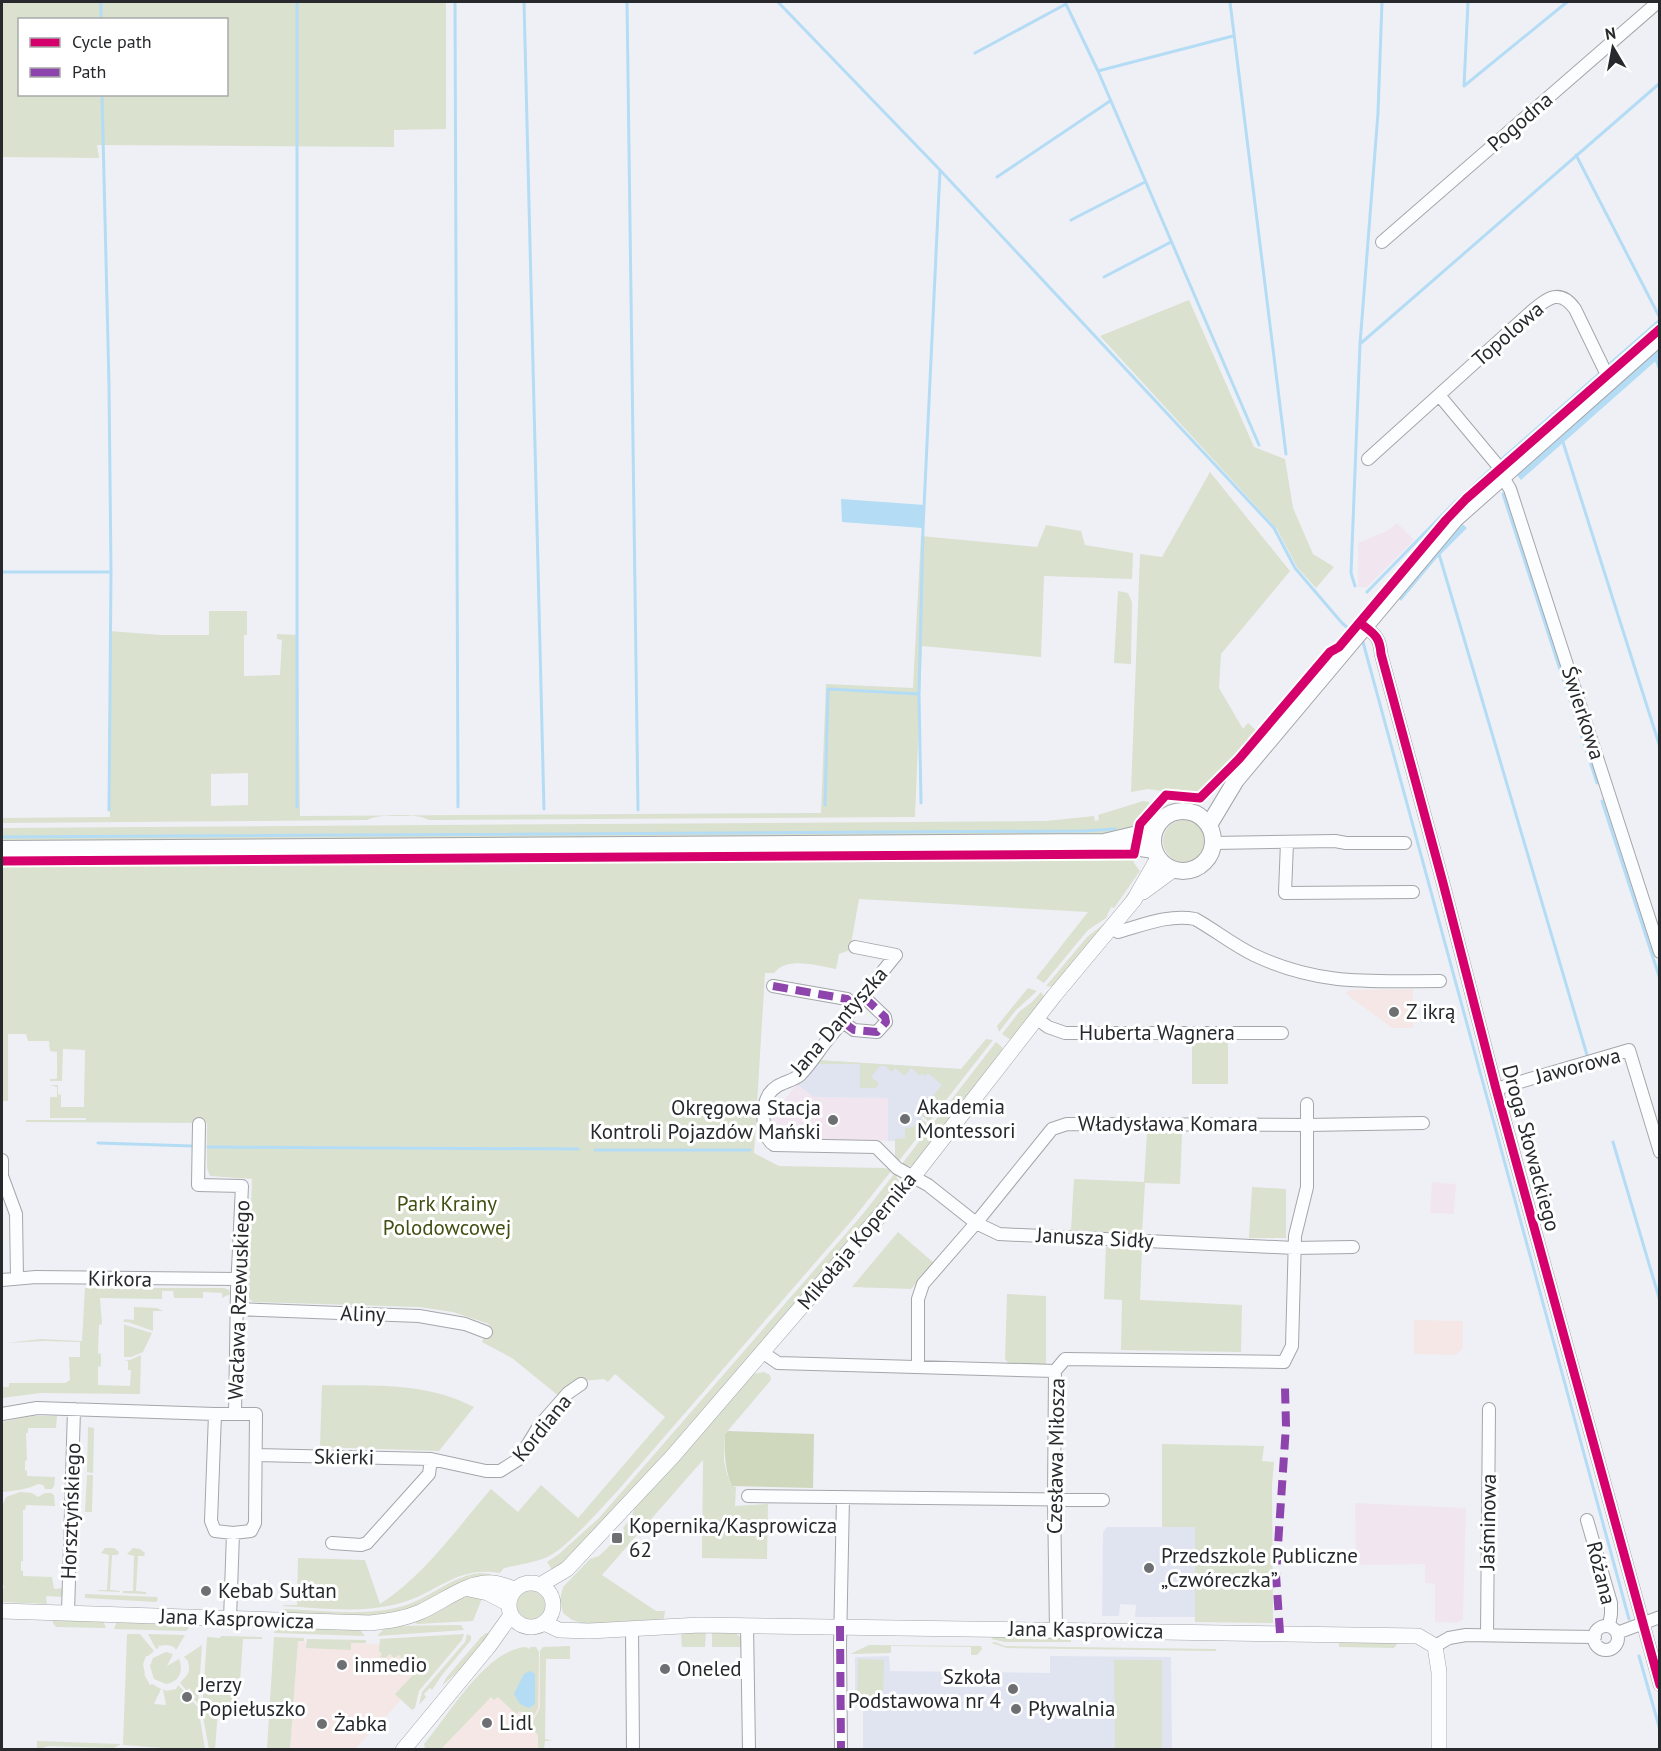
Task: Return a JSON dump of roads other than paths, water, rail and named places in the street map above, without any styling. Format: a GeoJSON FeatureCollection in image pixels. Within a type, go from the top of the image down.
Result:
{"type":"FeatureCollection","features":[{"type":"Feature","properties":{"kind":"main road"},"geometry":{"type":"LineString","coordinates":[[1209,825],[1236,780],[1455,519],[1659,337]]}},
{"type":"Feature","properties":{"kind":"main road"},"geometry":{"type":"LineString","coordinates":[[1195,813],[1236,780]]}},
{"type":"Feature","properties":{"kind":"main road"},"geometry":{"type":"LineString","coordinates":[[2,849],[1104,842],[1155,830],[1170,814],[1186,811],[1195,813],[1209,825],[1213,843]]}},
{"type":"Feature","properties":{"kind":"main road","name":"Mikołaja Kopernika"},"geometry":{"type":"LineString","coordinates":[[1155,830],[1153,836],[1156,854]]}},
{"type":"Feature","properties":{"kind":"main road"},"geometry":{"type":"LineString","coordinates":[[1104,842],[1156,854],[1173,870]]}},
{"type":"Feature","properties":{"kind":"main road","name":"Mikołaja Kopernika"},"geometry":{"type":"LineString","coordinates":[[1173,870],[1182,872],[1200,867],[1211,852],[1213,843]]}},
{"type":"Feature","properties":{"kind":"street","name":"Pogodna"},"geometry":{"type":"LineString","coordinates":[[1382,242],[1658,2]]}},
{"type":"Feature","properties":{"kind":"street","name":"Topolowa"},"geometry":{"type":"LineString","coordinates":[[1368,459],[1532,311],[1553,297],[1562,297],[1569,301],[1575,309],[1611,380]]}},
{"type":"Feature","properties":{"kind":"street"},"geometry":{"type":"LineString","coordinates":[[1438,395],[1503,474]]}},
{"type":"Feature","properties":{"kind":"street","name":"Świerkowa"},"geometry":{"type":"LineString","coordinates":[[1503,474],[1510,489],[1659,952]]}},
{"type":"Feature","properties":{"kind":"street","name":"Droga Słowackiego"},"geometry":{"type":"LineString","coordinates":[[1364,626],[1373,646],[1381,654],[1496,1089],[1659,1685]]}},
{"type":"Feature","properties":{"kind":"street"},"geometry":{"type":"LineString","coordinates":[[1213,843],[1287,842],[1334,837],[1346,843],[1405,843]]}},
{"type":"Feature","properties":{"kind":"street"},"geometry":{"type":"LineString","coordinates":[[1287,842],[1285,893],[1413,891]]}},
{"type":"Feature","properties":{"kind":"street","name":"Mikołaja Kopernika"},"geometry":{"type":"LineString","coordinates":[[1134,900],[1156,854]]}},
{"type":"Feature","properties":{"kind":"street","name":"Mikołaja Kopernika"},"geometry":{"type":"LineString","coordinates":[[545,1591],[560,1584],[567,1569],[673,1456],[913,1176],[1036,1018],[1134,900],[1173,870]]}},
{"type":"Feature","properties":{"kind":"street"},"geometry":{"type":"LineString","coordinates":[[1111,928],[1118,932],[1172,918],[1195,919],[1233,943],[1272,963],[1312,976],[1350,981],[1440,981]]}},
{"type":"Feature","properties":{"kind":"street","name":"Jana Dantyszka"},"geometry":{"type":"LineString","coordinates":[[855,947],[896,955],[799,1075],[776,1086],[769,1094],[766,1100],[765,1134],[768,1141],[782,1147],[876,1147],[897,1168],[913,1176]]}},
{"type":"Feature","properties":{"kind":"street"},"geometry":{"type":"LineString","coordinates":[[773,986],[859,1001],[885,1017],[886,1022],[878,1032],[854,1030],[843,1022]]}},
{"type":"Feature","properties":{"kind":"street","name":"Huberta Wagnera"},"geometry":{"type":"LineString","coordinates":[[1036,1018],[1048,1027],[1065,1033],[1282,1034]]}},
{"type":"Feature","properties":{"kind":"street","name":"Jaworowa"},"geometry":{"type":"LineString","coordinates":[[1496,1089],[1629,1050],[1659,1152]]}},
{"type":"Feature","properties":{"kind":"street"},"geometry":{"type":"LineString","coordinates":[[1294,1248],[1307,1187],[1307,1104]]}},
{"type":"Feature","properties":{"kind":"street","name":"Władysława Komara"},"geometry":{"type":"LineString","coordinates":[[918,1367],[920,1290],[923,1284],[976,1223],[1052,1128],[1060,1125],[1423,1123]]}},
{"type":"Feature","properties":{"kind":"street","name":"Wacława Rzewuskiego"},"geometry":{"type":"LineString","coordinates":[[199,1124],[198,1185],[242,1186],[235,1414]]}},
{"type":"Feature","properties":{"kind":"street"},"geometry":{"type":"LineString","coordinates":[[2,1160],[2,1176],[16,1214],[16,1278]]}},
{"type":"Feature","properties":{"kind":"street","name":"Janusza Sidły"},"geometry":{"type":"LineString","coordinates":[[913,1176],[976,1223],[999,1234],[1294,1248],[1353,1247]]}},
{"type":"Feature","properties":{"kind":"street","name":"Czesława Miłosza"},"geometry":{"type":"LineString","coordinates":[[1056,1630],[1055,1371],[1065,1359],[1284,1362],[1292,1346],[1294,1248]]}},
{"type":"Feature","properties":{"kind":"street","name":"Kirkora"},"geometry":{"type":"LineString","coordinates":[[2,1280],[16,1278],[238,1279]]}},
{"type":"Feature","properties":{"kind":"street","name":"Aliny"},"geometry":{"type":"LineString","coordinates":[[237,1309],[419,1316],[465,1324],[486,1332]]}},
{"type":"Feature","properties":{"kind":"street"},"geometry":{"type":"LineString","coordinates":[[762,1352],[778,1363],[1055,1371]]}},
{"type":"Feature","properties":{"kind":"street","name":"Kordiana"},"geometry":{"type":"LineString","coordinates":[[431,1459],[486,1471],[500,1471],[519,1459],[539,1426],[568,1393],[581,1384]]}},
{"type":"Feature","properties":{"kind":"street"},"geometry":{"type":"LineString","coordinates":[[2,1414],[37,1408],[215,1414]]}},
{"type":"Feature","properties":{"kind":"street","name":"Horsztyńskiego"},"geometry":{"type":"LineString","coordinates":[[68,1613],[74,1409]]}},
{"type":"Feature","properties":{"kind":"street","name":"Jaśminowa"},"geometry":{"type":"LineString","coordinates":[[1487,1635],[1489,1409]]}},
{"type":"Feature","properties":{"kind":"street","name":"Wacława Rzewuskiego"},"geometry":{"type":"LineString","coordinates":[[215,1414],[235,1414],[256,1414],[255,1523],[251,1531],[233,1533],[215,1530],[212,1521],[215,1414]]}},
{"type":"Feature","properties":{"kind":"street","name":"Skierki"},"geometry":{"type":"LineString","coordinates":[[256,1455],[431,1459]]}},
{"type":"Feature","properties":{"kind":"street"},"geometry":{"type":"LineString","coordinates":[[332,1543],[361,1545],[368,1543],[429,1474],[431,1459]]}},
{"type":"Feature","properties":{"kind":"street"},"geometry":{"type":"LineString","coordinates":[[748,1496],[1103,1500]]}},
{"type":"Feature","properties":{"kind":"street"},"geometry":{"type":"LineString","coordinates":[[841,1749],[840,1626],[843,1497]]}},
{"type":"Feature","properties":{"kind":"street","name":"Różana"},"geometry":{"type":"LineString","coordinates":[[1587,1520],[1611,1603],[1613,1630]]}},
{"type":"Feature","properties":{"kind":"street"},"geometry":{"type":"LineString","coordinates":[[230,1619],[233,1533]]}},
{"type":"Feature","properties":{"kind":"street","name":"Jana Kasprowicza"},"geometry":{"type":"LineString","coordinates":[[2,1611],[360,1623],[393,1620],[418,1613],[479,1584],[492,1583],[516,1589]]}},
{"type":"Feature","properties":{"kind":"street"},"geometry":{"type":"LineString","coordinates":[[403,1749],[514,1615],[516,1589],[527,1584],[545,1591],[552,1601],[548,1618],[537,1627],[514,1615],[488,1593],[466,1589]]}},
{"type":"Feature","properties":{"kind":"street"},"geometry":{"type":"LineString","coordinates":[[1613,1630],[1617,1643],[1608,1649],[1599,1647],[1595,1637],[1599,1629],[1613,1630],[1642,1624],[1659,1617]]}},
{"type":"Feature","properties":{"kind":"street","name":"Jana Kasprowicza"},"geometry":{"type":"LineString","coordinates":[[548,1618],[573,1630],[680,1625],[747,1625],[1401,1635],[1419,1636],[1436,1646]]}},
{"type":"Feature","properties":{"kind":"street"},"geometry":{"type":"LineString","coordinates":[[747,1625],[748,1749]]}},
{"type":"Feature","properties":{"kind":"street"},"geometry":{"type":"LineString","coordinates":[[632,1628],[633,1749]]}},
{"type":"Feature","properties":{"kind":"street"},"geometry":{"type":"LineString","coordinates":[[1439,1749],[1439,1672],[1436,1646],[1457,1635],[1595,1637]]}},
{"type":"Feature","properties":{"kind":"water"},"geometry":{"type":"Polygon","coordinates":[[[1659,344],[1659,358],[1521,480],[1515,473],[1659,344]]]}},
{"type":"Feature","properties":{"kind":"water"},"geometry":{"type":"Polygon","coordinates":[[[841,499],[925,505],[923,528],[842,522],[841,499]]]}},
{"type":"Feature","properties":{"kind":"water"},"geometry":{"type":"Polygon","coordinates":[[[1461,523],[1467,528],[1436,559],[1401,601],[1397,597],[1461,523]]]}},
{"type":"Feature","properties":{"kind":"water"},"geometry":{"type":"Polygon","coordinates":[[[530,1671],[535,1674],[535,1704],[529,1708],[520,1704],[514,1694],[524,1674],[530,1671]]]}},
{"type":"Feature","properties":{"kind":"waterway"},"geometry":{"type":"LineString","coordinates":[[101,2],[101,18]]}},
{"type":"Feature","properties":{"kind":"waterway"},"geometry":{"type":"LineString","coordinates":[[297,2],[297,807]]}},
{"type":"Feature","properties":{"kind":"waterway"},"geometry":{"type":"LineString","coordinates":[[455,2],[458,807]]}},
{"type":"Feature","properties":{"kind":"waterway"},"geometry":{"type":"LineString","coordinates":[[524,2],[544,809]]}},
{"type":"Feature","properties":{"kind":"waterway"},"geometry":{"type":"LineString","coordinates":[[627,2],[638,810]]}},
{"type":"Feature","properties":{"kind":"waterway"},"geometry":{"type":"LineString","coordinates":[[778,2],[940,170],[1274,528],[1295,568],[1349,629]]}},
{"type":"Feature","properties":{"kind":"waterway"},"geometry":{"type":"LineString","coordinates":[[1065,2],[1098,71],[1233,36]]}},
{"type":"Feature","properties":{"kind":"waterway"},"geometry":{"type":"LineString","coordinates":[[1230,2],[1286,454]]}},
{"type":"Feature","properties":{"kind":"waterway"},"geometry":{"type":"LineString","coordinates":[[1355,586],[1351,573],[1360,344],[1378,113],[1382,2]]}},
{"type":"Feature","properties":{"kind":"waterway"},"geometry":{"type":"LineString","coordinates":[[1468,2],[1464,86],[1567,2]]}},
{"type":"Feature","properties":{"kind":"waterway"},"geometry":{"type":"LineString","coordinates":[[975,53],[1066,4]]}},
{"type":"Feature","properties":{"kind":"waterway"},"geometry":{"type":"LineString","coordinates":[[1098,71],[1259,445]]}},
{"type":"Feature","properties":{"kind":"waterway"},"geometry":{"type":"LineString","coordinates":[[1360,344],[1660,83]]}},
{"type":"Feature","properties":{"kind":"waterway"},"geometry":{"type":"LineString","coordinates":[[102,96],[111,572],[109,810]]}},
{"type":"Feature","properties":{"kind":"waterway"},"geometry":{"type":"LineString","coordinates":[[997,177],[1110,101]]}},
{"type":"Feature","properties":{"kind":"waterway"},"geometry":{"type":"LineString","coordinates":[[1576,155],[1660,318]]}},
{"type":"Feature","properties":{"kind":"waterway"},"geometry":{"type":"LineString","coordinates":[[825,805],[828,689],[919,694],[923,528],[940,170]]}},
{"type":"Feature","properties":{"kind":"waterway"},"geometry":{"type":"LineString","coordinates":[[1071,220],[1145,182]]}},
{"type":"Feature","properties":{"kind":"waterway"},"geometry":{"type":"LineString","coordinates":[[1104,277],[1171,242]]}},
{"type":"Feature","properties":{"kind":"waterway"},"geometry":{"type":"LineString","coordinates":[[1611,363],[1660,320]]}},
{"type":"Feature","properties":{"kind":"waterway"},"geometry":{"type":"LineString","coordinates":[[1655,357],[1660,370]]}},
{"type":"Feature","properties":{"kind":"waterway"},"geometry":{"type":"LineString","coordinates":[[1502,459],[1599,374]]}},
{"type":"Feature","properties":{"kind":"waterway"},"geometry":{"type":"LineString","coordinates":[[1562,439],[1660,747]]}},
{"type":"Feature","properties":{"kind":"waterway"},"geometry":{"type":"LineString","coordinates":[[1367,592],[1455,502],[1492,468]]}},
{"type":"Feature","properties":{"kind":"waterway"},"geometry":{"type":"LineString","coordinates":[[1503,494],[1597,783]]}},
{"type":"Feature","properties":{"kind":"waterway"},"geometry":{"type":"LineString","coordinates":[[1439,554],[1587,1055]]}},
{"type":"Feature","properties":{"kind":"waterway"},"geometry":{"type":"LineString","coordinates":[[2,572],[111,572]]}},
{"type":"Feature","properties":{"kind":"waterway"},"geometry":{"type":"LineString","coordinates":[[1363,642],[1629,1619]]}},
{"type":"Feature","properties":{"kind":"waterway"},"geometry":{"type":"LineString","coordinates":[[919,694],[921,803]]}},
{"type":"Feature","properties":{"kind":"waterway"},"geometry":{"type":"LineString","coordinates":[[1602,801],[1660,979]]}},
{"type":"Feature","properties":{"kind":"waterway"},"geometry":{"type":"LineString","coordinates":[[2,837],[1115,829]]}},
{"type":"Feature","properties":{"kind":"waterway"},"geometry":{"type":"LineString","coordinates":[[1613,1142],[1660,1301]]}},
{"type":"Feature","properties":{"kind":"waterway"},"geometry":{"type":"LineString","coordinates":[[98,1143],[192,1146]]}},
{"type":"Feature","properties":{"kind":"waterway"},"geometry":{"type":"LineString","coordinates":[[208,1147],[578,1149]]}},
{"type":"Feature","properties":{"kind":"waterway"},"geometry":{"type":"LineString","coordinates":[[595,1150],[750,1150]]}},
{"type":"Feature","properties":{"kind":"waterway"},"geometry":{"type":"LineString","coordinates":[[1639,1656],[1660,1730]]}},
{"type":"Feature","properties":{"kind":"place","name":"Z ikrą"},"geometry":{"type":"Point","coordinates":[1394,1012]}},
{"type":"Feature","properties":{"kind":"place","name":"Akademia Montessori"},"geometry":{"type":"Point","coordinates":[905,1119]}},
{"type":"Feature","properties":{"kind":"place","name":"Okręgowa Stacja Kontroli Pojazdów Mański"},"geometry":{"type":"Point","coordinates":[833,1120]}},
{"type":"Feature","properties":{"kind":"place","name":"Kopernika/Kasprowicza 62"},"geometry":{"type":"Point","coordinates":[617,1538]}},
{"type":"Feature","properties":{"kind":"place","name":"Przedszkole Publiczne „Czwóreczka”"},"geometry":{"type":"Point","coordinates":[1149,1568]}},
{"type":"Feature","properties":{"kind":"place","name":"Kebab Sułtan"},"geometry":{"type":"Point","coordinates":[206,1591]}},
{"type":"Feature","properties":{"kind":"place","name":"inmedio"},"geometry":{"type":"Point","coordinates":[342,1665]}},
{"type":"Feature","properties":{"kind":"place","name":"Oneled"},"geometry":{"type":"Point","coordinates":[665,1669]}},
{"type":"Feature","properties":{"kind":"place","name":"Szkoła Podstawowa nr 4"},"geometry":{"type":"Point","coordinates":[1013,1689]}},
{"type":"Feature","properties":{"kind":"place","name":"Jerzy Popiełuszko"},"geometry":{"type":"Point","coordinates":[187,1697]}},
{"type":"Feature","properties":{"kind":"place","name":"Pływalnia"},"geometry":{"type":"Point","coordinates":[1016,1709]}},
{"type":"Feature","properties":{"kind":"place","name":"Lidl"},"geometry":{"type":"Point","coordinates":[487,1723]}},
{"type":"Feature","properties":{"kind":"place","name":"Żabka"},"geometry":{"type":"Point","coordinates":[322,1724]}},
{"type":"Feature","properties":{"kind":"park label","name":"Park Krainy Polodowcowej"},"geometry":{"type":"Point","coordinates":[447,1216]}}]}
